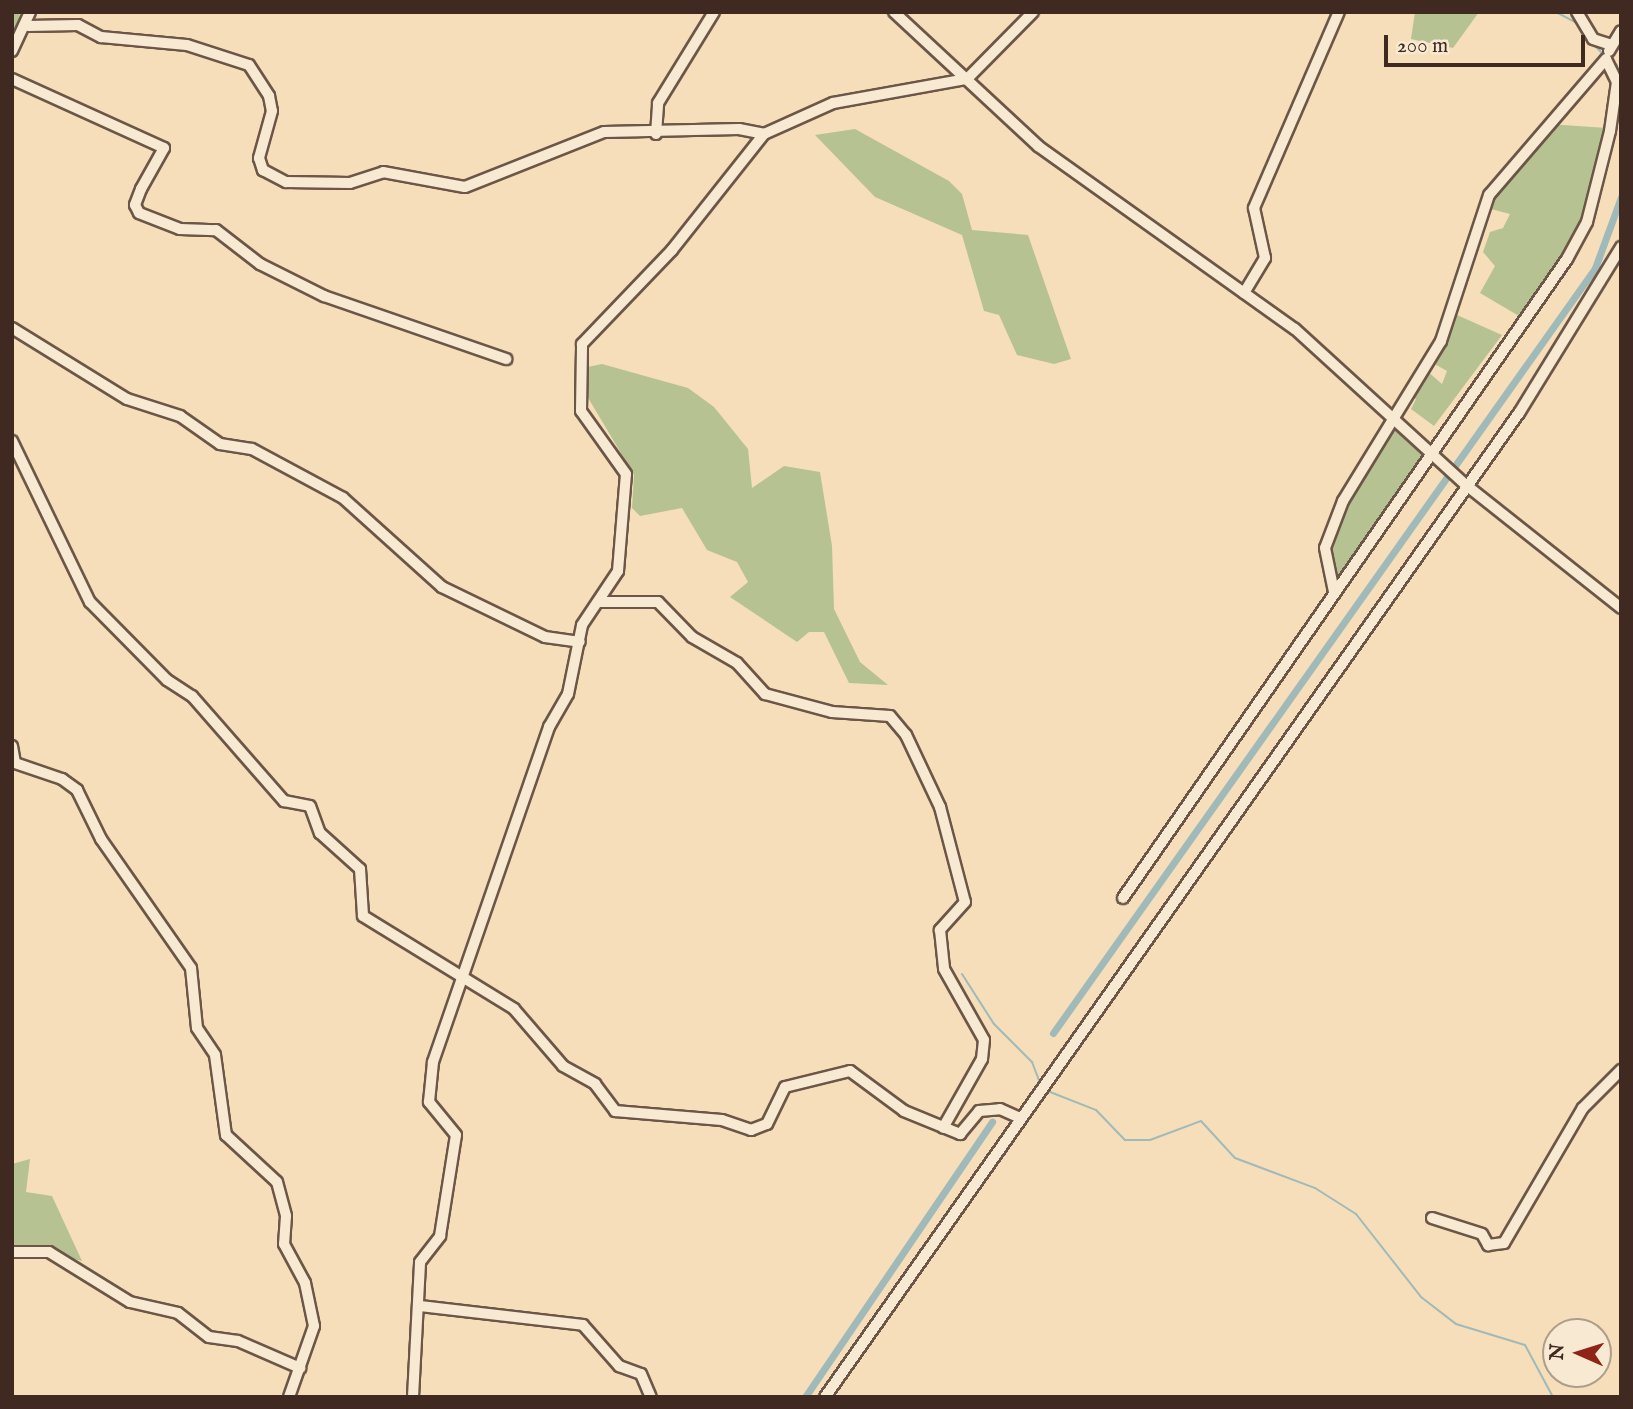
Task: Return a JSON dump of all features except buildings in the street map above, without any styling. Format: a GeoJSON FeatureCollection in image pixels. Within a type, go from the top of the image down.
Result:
{"type":"FeatureCollection","features":[{"type":"Feature","properties":{"kind":"street"},"geometry":{"type":"LineString","coordinates":[[12,51],[29,26],[30,12]]}},
{"type":"Feature","properties":{"kind":"street"},"geometry":{"type":"LineString","coordinates":[[656,134],[658,103],[714,12]]}},
{"type":"Feature","properties":{"kind":"street"},"geometry":{"type":"LineString","coordinates":[[894,12],[1038,146],[1244,293],[1395,415],[1434,455],[1460,474],[1466,485],[1621,608]]}},
{"type":"Feature","properties":{"kind":"street"},"geometry":{"type":"LineString","coordinates":[[414,1397],[420,1262],[440,1236],[456,1135],[429,1102],[433,1062],[549,727],[568,694],[582,625],[618,570],[628,491],[626,474],[582,411],[582,344],[672,250],[764,134],[833,103],[967,79],[1033,12]]}},
{"type":"Feature","properties":{"kind":"street"},"geometry":{"type":"LineString","coordinates":[[1244,293],[1265,258],[1254,208],[1339,12]]}},
{"type":"Feature","properties":{"kind":"street"},"geometry":{"type":"LineString","coordinates":[[1577,12],[1593,39],[1610,50],[1621,31]]}},
{"type":"Feature","properties":{"kind":"street"},"geometry":{"type":"LineString","coordinates":[[29,26],[78,25],[101,37],[187,45],[248,65],[271,103],[263,170],[286,182],[351,183],[383,172],[465,187],[604,132],[656,134],[739,128],[764,134]]}},
{"type":"Feature","properties":{"kind":"street"},"geometry":{"type":"LineString","coordinates":[[1123,898],[1334,592],[1540,304],[1587,222],[1617,82],[1606,59],[1489,195],[1458,301],[1395,415],[1349,489],[1325,548],[1334,592]]}},
{"type":"Feature","properties":{"kind":"street"},"geometry":{"type":"LineString","coordinates":[[12,79],[164,148],[141,189],[135,205],[139,212],[180,229],[216,230],[260,264],[324,296],[506,359]]}},
{"type":"Feature","properties":{"kind":"street"},"geometry":{"type":"LineString","coordinates":[[825,1397],[1466,485],[1599,291],[1621,247]]}},
{"type":"Feature","properties":{"kind":"street"},"geometry":{"type":"LineString","coordinates":[[12,328],[127,399],[180,416],[220,444],[252,449],[343,498],[442,587],[545,637],[580,642]]}},
{"type":"Feature","properties":{"kind":"street"},"geometry":{"type":"LineString","coordinates":[[12,441],[90,602],[167,680],[192,696],[284,801],[310,806],[320,833],[360,869],[363,916],[464,974],[514,1009],[562,1066],[595,1084],[615,1111],[722,1120],[751,1130],[767,1125],[785,1087],[850,1071],[904,1111],[960,1134],[979,1111],[1000,1109],[1020,1118]]}},
{"type":"Feature","properties":{"kind":"street"},"geometry":{"type":"LineString","coordinates":[[598,602],[658,602],[692,638],[737,663],[765,694],[832,712],[890,716],[906,735],[940,807],[965,902],[940,930],[944,969],[984,1040],[982,1059],[943,1128]]}},
{"type":"Feature","properties":{"kind":"street"},"geometry":{"type":"LineString","coordinates":[[12,746],[13,763],[77,790],[101,839],[191,968],[197,1028],[215,1055],[226,1135],[277,1182],[286,1216],[284,1244],[305,1283],[314,1326],[289,1397]]}},
{"type":"Feature","properties":{"kind":"street"},"geometry":{"type":"LineString","coordinates":[[1432,1218],[1482,1234],[1488,1245],[1504,1243],[1583,1108],[1621,1070]]}},
{"type":"Feature","properties":{"kind":"street"},"geometry":{"type":"LineString","coordinates":[[12,1252],[48,1252],[130,1302],[178,1312],[209,1337],[238,1341],[300,1368]]}},
{"type":"Feature","properties":{"kind":"street"},"geometry":{"type":"LineString","coordinates":[[420,1306],[583,1325],[619,1366],[641,1374],[651,1397]]}},
{"type":"Feature","properties":{"kind":"green space"},"geometry":{"type":"Polygon","coordinates":[[[12,12],[20,12],[12,73],[12,12]]]}},
{"type":"Feature","properties":{"kind":"green space"},"geometry":{"type":"Polygon","coordinates":[[[1415,12],[1479,12],[1453,48],[1411,39],[1415,12]]]}},
{"type":"Feature","properties":{"kind":"green space"},"geometry":{"type":"Polygon","coordinates":[[[1548,124],[1607,128],[1586,212],[1555,274],[1519,316],[1480,293],[1495,266],[1483,252],[1490,232],[1503,228],[1510,214],[1487,208],[1548,124]]]}},
{"type":"Feature","properties":{"kind":"green space"},"geometry":{"type":"Polygon","coordinates":[[[855,129],[949,181],[962,194],[972,230],[1028,235],[1071,359],[1054,364],[1017,355],[999,315],[984,311],[962,235],[875,197],[815,135],[855,129]]]}},
{"type":"Feature","properties":{"kind":"green space"},"geometry":{"type":"Polygon","coordinates":[[[1457,315],[1502,335],[1434,426],[1411,409],[1416,399],[1409,395],[1426,370],[1442,384],[1447,371],[1431,362],[1457,315]]]}},
{"type":"Feature","properties":{"kind":"green space"},"geometry":{"type":"Polygon","coordinates":[[[602,364],[688,388],[714,407],[748,449],[752,488],[784,466],[820,472],[832,546],[834,609],[860,662],[888,685],[849,683],[824,632],[809,632],[797,642],[730,597],[748,582],[737,562],[707,550],[682,508],[640,516],[632,508],[634,475],[584,391],[583,368],[602,364]]]}},
{"type":"Feature","properties":{"kind":"green space"},"geometry":{"type":"Polygon","coordinates":[[[1393,421],[1427,451],[1334,587],[1327,548],[1393,421]]]}},
{"type":"Feature","properties":{"kind":"green space"},"geometry":{"type":"Polygon","coordinates":[[[30,1159],[26,1192],[52,1196],[82,1261],[12,1245],[12,1164],[30,1159]]]}},
{"type":"Feature","properties":{"kind":"waterway"},"geometry":{"type":"LineString","coordinates":[[1556,12],[1580,25]]}},
{"type":"Feature","properties":{"kind":"waterway"},"geometry":{"type":"LineString","coordinates":[[1586,36],[1603,54]]}},
{"type":"Feature","properties":{"kind":"waterway"},"geometry":{"type":"LineString","coordinates":[[1611,60],[1617,65]]}},
{"type":"Feature","properties":{"kind":"waterway"},"geometry":{"type":"LineString","coordinates":[[1053,1033],[1595,268],[1621,197]]}},
{"type":"Feature","properties":{"kind":"waterway"},"geometry":{"type":"LineString","coordinates":[[962,974],[994,1024],[1032,1062],[1040,1083]]}},
{"type":"Feature","properties":{"kind":"waterway"},"geometry":{"type":"LineString","coordinates":[[1045,1090],[1096,1110],[1125,1140],[1150,1140],[1201,1121],[1235,1158],[1315,1188],[1356,1214],[1421,1297],[1456,1324],[1525,1345],[1553,1397]]}},
{"type":"Feature","properties":{"kind":"waterway"},"geometry":{"type":"LineString","coordinates":[[805,1397],[992,1122]]}}]}
